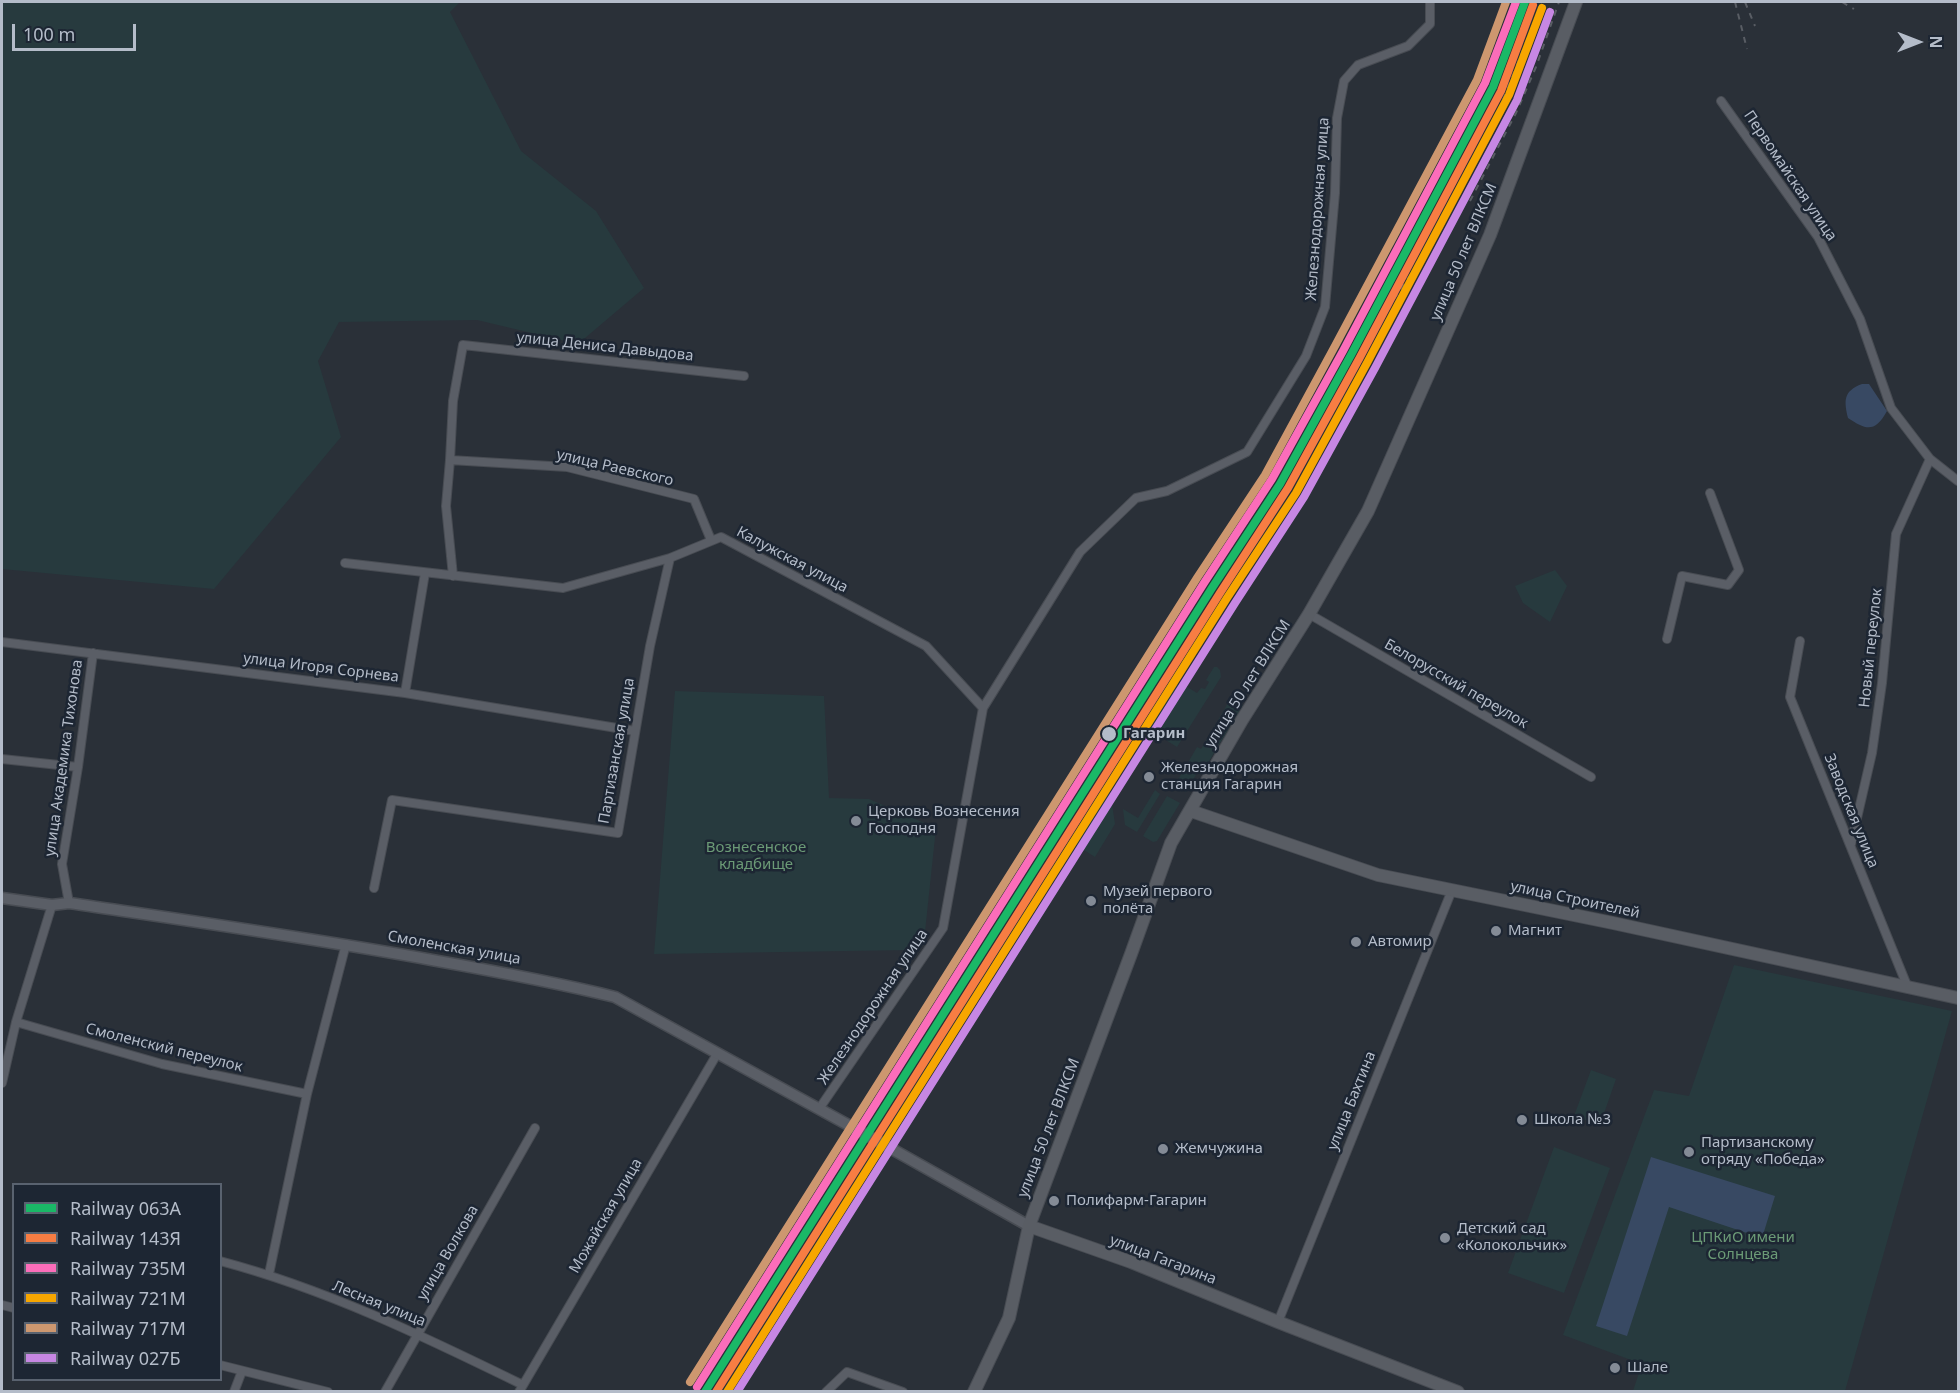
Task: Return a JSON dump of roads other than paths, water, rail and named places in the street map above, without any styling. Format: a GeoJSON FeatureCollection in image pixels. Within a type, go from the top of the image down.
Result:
{"type":"FeatureCollection","features":[{"type":"Feature","properties":{"kind":"main road","name":"улица 50 лет ВЛКСМ"},"geometry":{"type":"LineString","coordinates":[[974,1392],[1009,1318],[1029,1226],[1171,843],[1242,720],[1309,614],[1368,511],[1490,235],[1576,2]]}},
{"type":"Feature","properties":{"kind":"main road","name":"улица Строителей"},"geometry":{"type":"LineString","coordinates":[[1191,811],[1378,875],[1959,998]]}},
{"type":"Feature","properties":{"kind":"main road","name":"улица Гагарина"},"geometry":{"type":"LineString","coordinates":[[1029,1226],[1131,1262],[1458,1392]]}},
{"type":"Feature","properties":{"kind":"street","name":"Железнодорожная улица"},"geometry":{"type":"LineString","coordinates":[[819,1109],[943,928],[983,708],[1080,552],[1136,498],[1167,491],[1247,452],[1306,356],[1325,307],[1335,193],[1337,118],[1344,81],[1358,64],[1408,46],[1430,24],[1430,2]]}},
{"type":"Feature","properties":{"kind":"street","name":"Первомайская улица"},"geometry":{"type":"LineString","coordinates":[[1722,101],[1818,237],[1860,319],[1891,408],[1930,459],[1959,482]]}},
{"type":"Feature","properties":{"kind":"street","name":"улица Дениса Давыдова"},"geometry":{"type":"LineString","coordinates":[[450,460],[453,401],[463,345],[744,376]]}},
{"type":"Feature","properties":{"kind":"street","name":"Новый переулок"},"geometry":{"type":"LineString","coordinates":[[1851,844],[1872,753],[1882,683],[1896,534],[1930,459]]}},
{"type":"Feature","properties":{"kind":"street","name":"улица Раевского"},"geometry":{"type":"LineString","coordinates":[[450,460],[567,467],[694,499],[711,540]]}},
{"type":"Feature","properties":{"kind":"street"},"geometry":{"type":"LineString","coordinates":[[450,460],[446,506],[453,576]]}},
{"type":"Feature","properties":{"kind":"street"},"geometry":{"type":"LineString","coordinates":[[1667,639],[1682,576],[1728,585],[1739,570],[1710,493]]}},
{"type":"Feature","properties":{"kind":"street","name":"Калужская улица"},"geometry":{"type":"LineString","coordinates":[[345,563],[563,588],[670,558],[721,537],[926,646],[983,708]]}},
{"type":"Feature","properties":{"kind":"street","name":"Партизанская улица"},"geometry":{"type":"LineString","coordinates":[[374,888],[392,800],[618,833],[650,646],[670,558]]}},
{"type":"Feature","properties":{"kind":"street"},"geometry":{"type":"LineString","coordinates":[[405,693],[425,573]]}},
{"type":"Feature","properties":{"kind":"street","name":"Белорусский переулок"},"geometry":{"type":"LineString","coordinates":[[1309,614],[1591,777]]}},
{"type":"Feature","properties":{"kind":"street","name":"Заводская улица"},"geometry":{"type":"LineString","coordinates":[[1800,641],[1790,697],[1908,988]]}},
{"type":"Feature","properties":{"kind":"street","name":"улица Игоря Сорнева"},"geometry":{"type":"LineString","coordinates":[[2,642],[405,693],[635,731]]}},
{"type":"Feature","properties":{"kind":"street","name":"улица Академика Тихонова"},"geometry":{"type":"LineString","coordinates":[[69,903],[62,864],[93,653]]}},
{"type":"Feature","properties":{"kind":"street"},"geometry":{"type":"LineString","coordinates":[[2,759],[78,767]]}},
{"type":"Feature","properties":{"kind":"street","name":"улица Бахтина"},"geometry":{"type":"LineString","coordinates":[[1278,1322],[1452,890]]}},
{"type":"Feature","properties":{"kind":"street","name":"Смоленская улица"},"geometry":{"type":"LineString","coordinates":[[2,898],[52,905],[69,903],[346,944],[500,972],[615,997],[868,1136]]}},
{"type":"Feature","properties":{"kind":"street"},"geometry":{"type":"LineString","coordinates":[[2,1080],[16,1022],[52,905]]}},
{"type":"Feature","properties":{"kind":"street"},"geometry":{"type":"LineString","coordinates":[[269,1274],[307,1094],[346,944]]}},
{"type":"Feature","properties":{"kind":"street","name":"Смоленский переулок"},"geometry":{"type":"LineString","coordinates":[[16,1022],[162,1064],[307,1094]]}},
{"type":"Feature","properties":{"kind":"street","name":"Можайская улица"},"geometry":{"type":"LineString","coordinates":[[521,1388],[717,1054]]}},
{"type":"Feature","properties":{"kind":"street","name":"улица Волкова"},"geometry":{"type":"LineString","coordinates":[[385,1392],[535,1128]]}},
{"type":"Feature","properties":{"kind":"street","name":"улица Гагарина"},"geometry":{"type":"LineString","coordinates":[[868,1136],[1029,1226]]}},
{"type":"Feature","properties":{"kind":"street","name":"Лесная улица"},"geometry":{"type":"LineString","coordinates":[[222,1262],[269,1274],[418,1334],[521,1388]]}},
{"type":"Feature","properties":{"kind":"street"},"geometry":{"type":"LineString","coordinates":[[222,1366],[328,1392]]}},
{"type":"Feature","properties":{"kind":"street"},"geometry":{"type":"LineString","coordinates":[[234,1392],[242,1371]]}},
{"type":"Feature","properties":{"kind":"street"},"geometry":{"type":"LineString","coordinates":[[826,1392],[847,1372],[903,1392]]}},
{"type":"Feature","properties":{"kind":"water"},"geometry":{"type":"Polygon","coordinates":[[[1862,384],[1869,384],[1887,411],[1878,423],[1870,427],[1860,425],[1848,418],[1846,397],[1851,390],[1862,384]]]}},
{"type":"Feature","properties":{"kind":"water"},"geometry":{"type":"Polygon","coordinates":[[[1651,1157],[1775,1196],[1762,1238],[1669,1207],[1627,1336],[1596,1326],[1651,1157]]]}},
{"type":"Feature","properties":{"kind":"railway"},"geometry":{"type":"LineString","coordinates":[[1367,339],[1411,274],[1444,217],[1501,105],[1542,2]]}},
{"type":"Feature","properties":{"kind":"railway"},"geometry":{"type":"LineString","coordinates":[[1470,201],[1516,113],[1536,67],[1559,2]]}},
{"type":"Feature","properties":{"kind":"railway"},"geometry":{"type":"LineString","coordinates":[[1735,2],[1747,49]]}},
{"type":"Feature","properties":{"kind":"railway"},"geometry":{"type":"LineString","coordinates":[[1745,2],[1755,26]]}},
{"type":"Feature","properties":{"kind":"railway"},"geometry":{"type":"LineString","coordinates":[[1842,2],[1854,9]]}},
{"type":"Feature","properties":{"kind":"rail line","name":"717М"},"geometry":{"type":"LineString","coordinates":[[690,1382],[1197,578],[1265,475],[1477,80],[1506,2]]}},
{"type":"Feature","properties":{"kind":"rail line","name":"735М"},"geometry":{"type":"LineString","coordinates":[[697,1387],[1204,583],[1272,479],[1343,351],[1485,83],[1516,2]]}},
{"type":"Feature","properties":{"kind":"rail line","name":"063А"},"geometry":{"type":"LineString","coordinates":[[705,1392],[1212,588],[1280,484],[1493,87],[1525,2]]}},
{"type":"Feature","properties":{"kind":"rail line","name":"143Я"},"geometry":{"type":"LineString","coordinates":[[716,1392],[1288,488],[1501,91],[1533,5]]}},
{"type":"Feature","properties":{"kind":"rail line","name":"721М"},"geometry":{"type":"LineString","coordinates":[[727,1392],[1227,598],[1296,493],[1509,95],[1542,8]]}},
{"type":"Feature","properties":{"kind":"rail line","name":"027Б"},"geometry":{"type":"LineString","coordinates":[[737,1392],[1304,497],[1517,100],[1550,12]]}},
{"type":"Feature","properties":{"kind":"place","name":"Гагарин"},"geometry":{"type":"Point","coordinates":[1109,734]}},
{"type":"Feature","properties":{"kind":"place","name":"Железнодорожная станция Гагарин"},"geometry":{"type":"Point","coordinates":[1149,777]}},
{"type":"Feature","properties":{"kind":"place","name":"Церковь Вознесения Господня"},"geometry":{"type":"Point","coordinates":[856,821]}},
{"type":"Feature","properties":{"kind":"place","name":"Музей первого полёта"},"geometry":{"type":"Point","coordinates":[1091,901]}},
{"type":"Feature","properties":{"kind":"place","name":"Магнит"},"geometry":{"type":"Point","coordinates":[1496,931]}},
{"type":"Feature","properties":{"kind":"place","name":"Автомир"},"geometry":{"type":"Point","coordinates":[1356,942]}},
{"type":"Feature","properties":{"kind":"place","name":"Школа №3"},"geometry":{"type":"Point","coordinates":[1522,1120]}},
{"type":"Feature","properties":{"kind":"place","name":"Жемчужина"},"geometry":{"type":"Point","coordinates":[1163,1149]}},
{"type":"Feature","properties":{"kind":"place","name":"Партизанскому отряду «Победа»"},"geometry":{"type":"Point","coordinates":[1689,1152]}},
{"type":"Feature","properties":{"kind":"place","name":"Полифарм-Гагарин"},"geometry":{"type":"Point","coordinates":[1054,1201]}},
{"type":"Feature","properties":{"kind":"place","name":"Детский сад «Колокольчик»"},"geometry":{"type":"Point","coordinates":[1445,1238]}},
{"type":"Feature","properties":{"kind":"place","name":"Шале"},"geometry":{"type":"Point","coordinates":[1615,1368]}},
{"type":"Feature","properties":{"kind":"park label","name":"Вознесенское кладбище"},"geometry":{"type":"Point","coordinates":[756,856]}},
{"type":"Feature","properties":{"kind":"park label","name":"ЦПКиО имени Солнцева"},"geometry":{"type":"Point","coordinates":[1743,1246]}}]}
